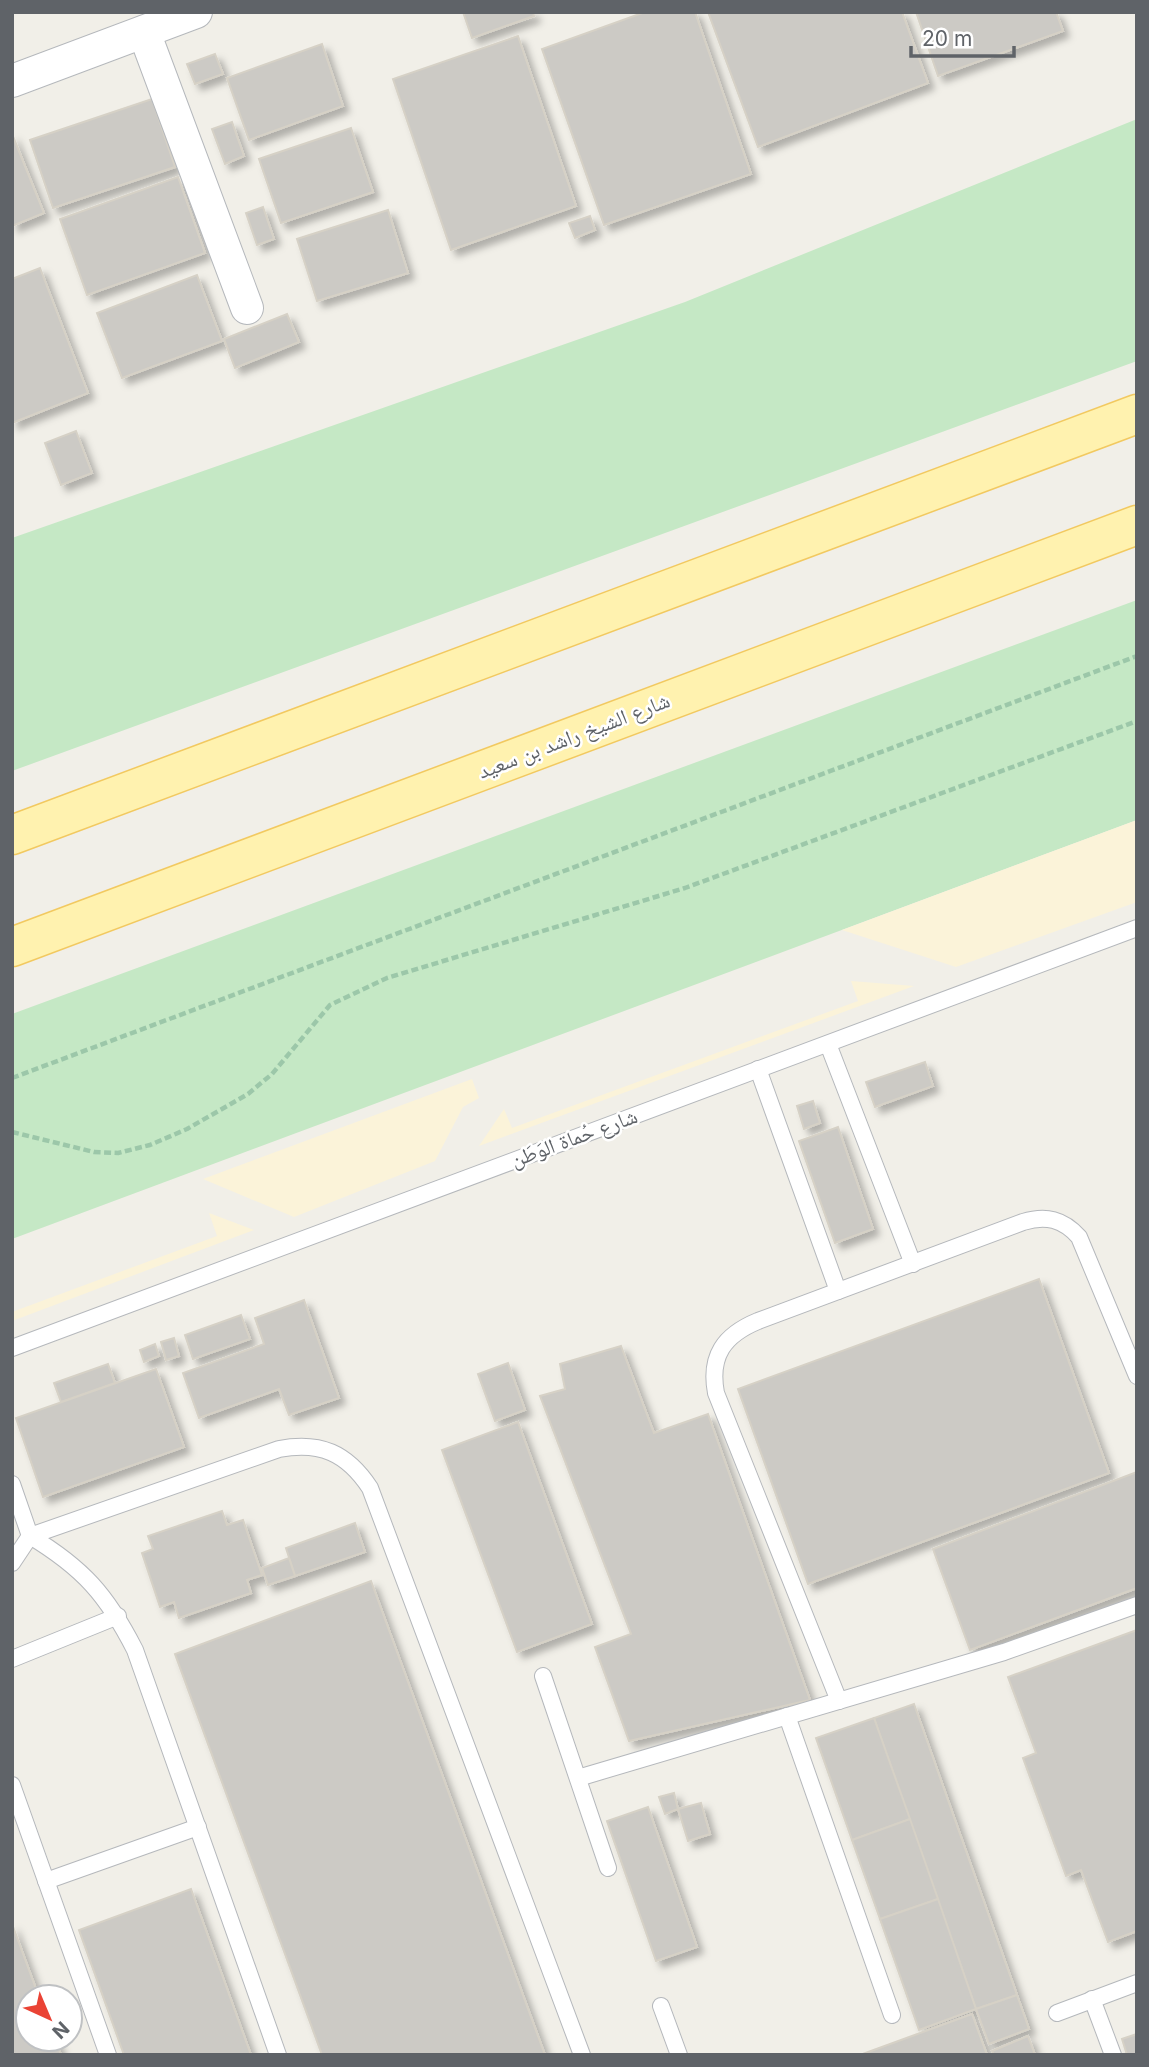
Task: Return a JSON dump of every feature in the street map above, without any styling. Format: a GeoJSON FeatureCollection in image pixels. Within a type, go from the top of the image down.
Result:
{"type":"FeatureCollection","features":[{"type":"Feature","properties":{"kind":"main road"},"geometry":{"type":"LineString","coordinates":[[12,835],[1137,414]]}},
{"type":"Feature","properties":{"kind":"main road","name":"شارع الشيخ راشد بن سعيد"},"geometry":{"type":"LineString","coordinates":[[12,947],[1137,525]]}},
{"type":"Feature","properties":{"kind":"street"},"geometry":{"type":"LineString","coordinates":[[12,81],[196,12]]}},
{"type":"Feature","properties":{"kind":"street"},"geometry":{"type":"LineString","coordinates":[[144,32],[247,307]]}},
{"type":"Feature","properties":{"kind":"lane","name":"شارع حُماة الوَطَن"},"geometry":{"type":"LineString","coordinates":[[12,1348],[1137,928]]}},
{"type":"Feature","properties":{"kind":"lane"},"geometry":{"type":"LineString","coordinates":[[828,1044],[913,1264]]}},
{"type":"Feature","properties":{"kind":"lane"},"geometry":{"type":"LineString","coordinates":[[758,1069],[838,1291]]}},
{"type":"Feature","properties":{"kind":"lane"},"geometry":{"type":"LineString","coordinates":[[839,1701],[716,1393],[713,1379],[719,1351],[728,1338],[742,1327],[838,1291],[1035,1218],[1048,1218],[1071,1227],[1086,1248],[1137,1376]]}},
{"type":"Feature","properties":{"kind":"lane"},"geometry":{"type":"LineString","coordinates":[[12,1563],[30,1536],[279,1449],[316,1447],[334,1453],[348,1462],[370,1488],[582,2055]]}},
{"type":"Feature","properties":{"kind":"lane"},"geometry":{"type":"LineString","coordinates":[[12,1484],[30,1536],[80,1570],[118,1616],[135,1650],[278,2055]]}},
{"type":"Feature","properties":{"kind":"lane"},"geometry":{"type":"LineString","coordinates":[[578,1778],[1004,1652],[1137,1605]]}},
{"type":"Feature","properties":{"kind":"lane"},"geometry":{"type":"LineString","coordinates":[[12,1659],[118,1616]]}},
{"type":"Feature","properties":{"kind":"lane"},"geometry":{"type":"LineString","coordinates":[[544,1676],[608,1868]]}},
{"type":"Feature","properties":{"kind":"lane"},"geometry":{"type":"LineString","coordinates":[[787,1716],[892,2015]]}},
{"type":"Feature","properties":{"kind":"lane"},"geometry":{"type":"LineString","coordinates":[[12,1785],[108,2055]]}},
{"type":"Feature","properties":{"kind":"lane"},"geometry":{"type":"LineString","coordinates":[[46,1881],[198,1828]]}},
{"type":"Feature","properties":{"kind":"lane"},"geometry":{"type":"LineString","coordinates":[[1057,2012],[1137,1983]]}},
{"type":"Feature","properties":{"kind":"lane"},"geometry":{"type":"LineString","coordinates":[[1092,1999],[1113,2055]]}},
{"type":"Feature","properties":{"kind":"lane"},"geometry":{"type":"LineString","coordinates":[[661,2006],[679,2055]]}},
{"type":"Feature","properties":{"kind":"path"},"geometry":{"type":"LineString","coordinates":[[12,1078],[1137,656]]}},
{"type":"Feature","properties":{"kind":"path"},"geometry":{"type":"LineString","coordinates":[[12,1132],[94,1152],[118,1153],[150,1144],[187,1129],[248,1094],[271,1074],[330,1004],[387,978],[685,888],[1137,721]]}},
{"type":"Feature","properties":{"kind":"green space"},"geometry":{"type":"Polygon","coordinates":[[[1137,119],[1137,361],[12,771],[12,538],[685,302],[1137,119]]]}},
{"type":"Feature","properties":{"kind":"green space"},"geometry":{"type":"Polygon","coordinates":[[[1137,600],[1137,820],[12,1239],[12,1014],[1137,600]]]}},
{"type":"Feature","properties":{"kind":"sand"},"geometry":{"type":"Polygon","coordinates":[[[1137,820],[1137,902],[956,967],[842,930],[1137,820]]]}},
{"type":"Feature","properties":{"kind":"sand"},"geometry":{"type":"Polygon","coordinates":[[[851,981],[914,986],[479,1146],[504,1109],[512,1128],[858,1001],[851,981]]]}},
{"type":"Feature","properties":{"kind":"sand"},"geometry":{"type":"Polygon","coordinates":[[[472,1079],[479,1098],[463,1107],[435,1161],[294,1217],[203,1179],[472,1079]]]}},
{"type":"Feature","properties":{"kind":"sand"},"geometry":{"type":"Polygon","coordinates":[[[209,1213],[254,1230],[12,1321],[12,1312],[217,1236],[209,1213]]]}},
{"type":"Feature","properties":{"kind":"building"},"geometry":{"type":"Polygon","coordinates":[[[463,12],[533,12],[534,16],[472,38],[463,12]]]}},
{"type":"Feature","properties":{"kind":"building"},"geometry":{"type":"Polygon","coordinates":[[[645,12],[695,12],[751,174],[604,225],[542,49],[645,12]]]}},
{"type":"Feature","properties":{"kind":"building"},"geometry":{"type":"Polygon","coordinates":[[[708,12],[902,12],[928,83],[758,147],[708,12]]]}},
{"type":"Feature","properties":{"kind":"building"},"geometry":{"type":"Polygon","coordinates":[[[916,12],[1056,12],[1063,31],[938,76],[916,12]]]}},
{"type":"Feature","properties":{"kind":"building"},"geometry":{"type":"Polygon","coordinates":[[[518,36],[576,206],[451,250],[393,79],[518,36]]]}},
{"type":"Feature","properties":{"kind":"building"},"geometry":{"type":"Polygon","coordinates":[[[322,44],[343,106],[249,140],[227,78],[322,44]]]}},
{"type":"Feature","properties":{"kind":"building"},"geometry":{"type":"Polygon","coordinates":[[[215,54],[223,74],[195,84],[187,64],[215,54]]]}},
{"type":"Feature","properties":{"kind":"building"},"geometry":{"type":"Polygon","coordinates":[[[152,99],[175,167],[53,208],[30,140],[152,99]]]}},
{"type":"Feature","properties":{"kind":"building"},"geometry":{"type":"Polygon","coordinates":[[[232,122],[244,156],[225,164],[212,129],[232,122]]]}},
{"type":"Feature","properties":{"kind":"building"},"geometry":{"type":"Polygon","coordinates":[[[351,128],[373,192],[281,223],[259,159],[351,128]]]}},
{"type":"Feature","properties":{"kind":"building"},"geometry":{"type":"Polygon","coordinates":[[[12,134],[44,213],[12,226],[12,134]]]}},
{"type":"Feature","properties":{"kind":"building"},"geometry":{"type":"Polygon","coordinates":[[[178,177],[205,253],[87,295],[60,219],[178,177]]]}},
{"type":"Feature","properties":{"kind":"building"},"geometry":{"type":"Polygon","coordinates":[[[263,207],[274,239],[257,245],[246,213],[263,207]]]}},
{"type":"Feature","properties":{"kind":"building"},"geometry":{"type":"Polygon","coordinates":[[[388,210],[408,273],[317,301],[297,239],[388,210]]]}},
{"type":"Feature","properties":{"kind":"building"},"geometry":{"type":"Polygon","coordinates":[[[590,216],[595,230],[575,238],[569,223],[590,216]]]}},
{"type":"Feature","properties":{"kind":"building"},"geometry":{"type":"Polygon","coordinates":[[[40,268],[88,393],[12,423],[12,279],[40,268]]]}},
{"type":"Feature","properties":{"kind":"building"},"geometry":{"type":"Polygon","coordinates":[[[197,275],[222,341],[122,378],[97,313],[197,275]]]}},
{"type":"Feature","properties":{"kind":"building"},"geometry":{"type":"Polygon","coordinates":[[[287,314],[299,342],[235,368],[224,339],[287,314]]]}},
{"type":"Feature","properties":{"kind":"building"},"geometry":{"type":"Polygon","coordinates":[[[76,431],[92,473],[61,485],[45,443],[76,431]]]}},
{"type":"Feature","properties":{"kind":"building"},"geometry":{"type":"Polygon","coordinates":[[[925,1062],[933,1086],[875,1107],[866,1082],[925,1062]]]}},
{"type":"Feature","properties":{"kind":"building"},"geometry":{"type":"Polygon","coordinates":[[[813,1101],[820,1123],[804,1129],[797,1106],[813,1101]]]}},
{"type":"Feature","properties":{"kind":"building"},"geometry":{"type":"Polygon","coordinates":[[[838,1127],[873,1229],[835,1243],[799,1141],[838,1127]]]}},
{"type":"Feature","properties":{"kind":"building"},"geometry":{"type":"Polygon","coordinates":[[[1039,1279],[1109,1473],[808,1584],[738,1389],[1039,1279]]]}},
{"type":"Feature","properties":{"kind":"building"},"geometry":{"type":"Polygon","coordinates":[[[304,1300],[339,1398],[289,1415],[279,1389],[199,1418],[183,1373],[264,1344],[255,1318],[304,1300]]]}},
{"type":"Feature","properties":{"kind":"building"},"geometry":{"type":"Polygon","coordinates":[[[241,1315],[250,1339],[193,1359],[185,1335],[241,1315]]]}},
{"type":"Feature","properties":{"kind":"building"},"geometry":{"type":"Polygon","coordinates":[[[174,1338],[179,1356],[166,1360],[161,1342],[174,1338]]]}},
{"type":"Feature","properties":{"kind":"building"},"geometry":{"type":"Polygon","coordinates":[[[155,1344],[159,1356],[144,1362],[140,1350],[155,1344]]]}},
{"type":"Feature","properties":{"kind":"building"},"geometry":{"type":"Polygon","coordinates":[[[621,1346],[654,1433],[708,1414],[810,1700],[629,1741],[595,1647],[631,1634],[540,1396],[565,1389],[560,1364],[621,1346]]]}},
{"type":"Feature","properties":{"kind":"building"},"geometry":{"type":"Polygon","coordinates":[[[508,1363],[525,1410],[495,1421],[478,1374],[508,1363]]]}},
{"type":"Feature","properties":{"kind":"building"},"geometry":{"type":"Polygon","coordinates":[[[108,1364],[115,1383],[61,1402],[54,1383],[108,1364]]]}},
{"type":"Feature","properties":{"kind":"building"},"geometry":{"type":"Polygon","coordinates":[[[156,1369],[184,1447],[43,1497],[16,1418],[156,1369]]]}},
{"type":"Feature","properties":{"kind":"building"},"geometry":{"type":"Polygon","coordinates":[[[518,1422],[592,1624],[517,1652],[442,1450],[518,1422]]]}},
{"type":"Feature","properties":{"kind":"building"},"geometry":{"type":"Polygon","coordinates":[[[1137,1472],[1137,1588],[970,1650],[933,1549],[1137,1472]]]}},
{"type":"Feature","properties":{"kind":"building"},"geometry":{"type":"Polygon","coordinates":[[[222,1511],[227,1525],[243,1520],[262,1575],[247,1580],[251,1593],[179,1618],[174,1602],[160,1607],[142,1553],[153,1549],[148,1536],[222,1511]]]}},
{"type":"Feature","properties":{"kind":"building"},"geometry":{"type":"Polygon","coordinates":[[[355,1523],[365,1552],[295,1576],[286,1548],[355,1523]]]}},
{"type":"Feature","properties":{"kind":"building"},"geometry":{"type":"Polygon","coordinates":[[[289,1558],[295,1576],[268,1585],[262,1568],[289,1558]]]}},
{"type":"Feature","properties":{"kind":"building"},"geometry":{"type":"Polygon","coordinates":[[[371,1581],[545,2055],[322,2055],[175,1654],[371,1581]]]}},
{"type":"Feature","properties":{"kind":"building"},"geometry":{"type":"Polygon","coordinates":[[[1137,1630],[1137,1931],[1108,1942],[1081,1870],[1066,1876],[1023,1758],[1036,1753],[1008,1677],[1137,1630]]]}},
{"type":"Feature","properties":{"kind":"building"},"geometry":{"type":"Polygon","coordinates":[[[914,1704],[1017,1995],[976,2009],[874,1718],[914,1704]]]}},
{"type":"Feature","properties":{"kind":"building"},"geometry":{"type":"Polygon","coordinates":[[[874,1718],[910,1819],[852,1840],[816,1738],[874,1718]]]}},
{"type":"Feature","properties":{"kind":"building"},"geometry":{"type":"Polygon","coordinates":[[[674,1793],[678,1809],[665,1814],[659,1797],[674,1793]]]}},
{"type":"Feature","properties":{"kind":"building"},"geometry":{"type":"Polygon","coordinates":[[[701,1803],[710,1834],[688,1841],[678,1809],[701,1803]]]}},
{"type":"Feature","properties":{"kind":"building"},"geometry":{"type":"Polygon","coordinates":[[[648,1807],[697,1947],[656,1961],[607,1821],[648,1807]]]}},
{"type":"Feature","properties":{"kind":"building"},"geometry":{"type":"Polygon","coordinates":[[[910,1819],[938,1899],[880,1919],[852,1840],[910,1819]]]}},
{"type":"Feature","properties":{"kind":"building"},"geometry":{"type":"Polygon","coordinates":[[[191,1889],[251,2055],[124,2055],[79,1930],[191,1889]]]}},
{"type":"Feature","properties":{"kind":"building"},"geometry":{"type":"Polygon","coordinates":[[[938,1899],[976,2009],[919,2030],[880,1919],[938,1899]]]}},
{"type":"Feature","properties":{"kind":"building"},"geometry":{"type":"Polygon","coordinates":[[[12,1924],[34,1983],[14,1983],[14,2053],[61,2055],[12,2055],[12,1924]]]}},
{"type":"Feature","properties":{"kind":"building"},"geometry":{"type":"Polygon","coordinates":[[[1017,1995],[1029,2029],[989,2044],[976,2009],[1017,1995]]]}},
{"type":"Feature","properties":{"kind":"building"},"geometry":{"type":"Polygon","coordinates":[[[972,2014],[987,2055],[860,2055],[972,2014]]]}},
{"type":"Feature","properties":{"kind":"building"},"geometry":{"type":"Polygon","coordinates":[[[1137,2034],[1137,2055],[1127,2055],[1122,2039],[1137,2034]]]}},
{"type":"Feature","properties":{"kind":"building"},"geometry":{"type":"Polygon","coordinates":[[[1028,2036],[1035,2055],[994,2055],[992,2051],[1028,2036]]]}}]}
